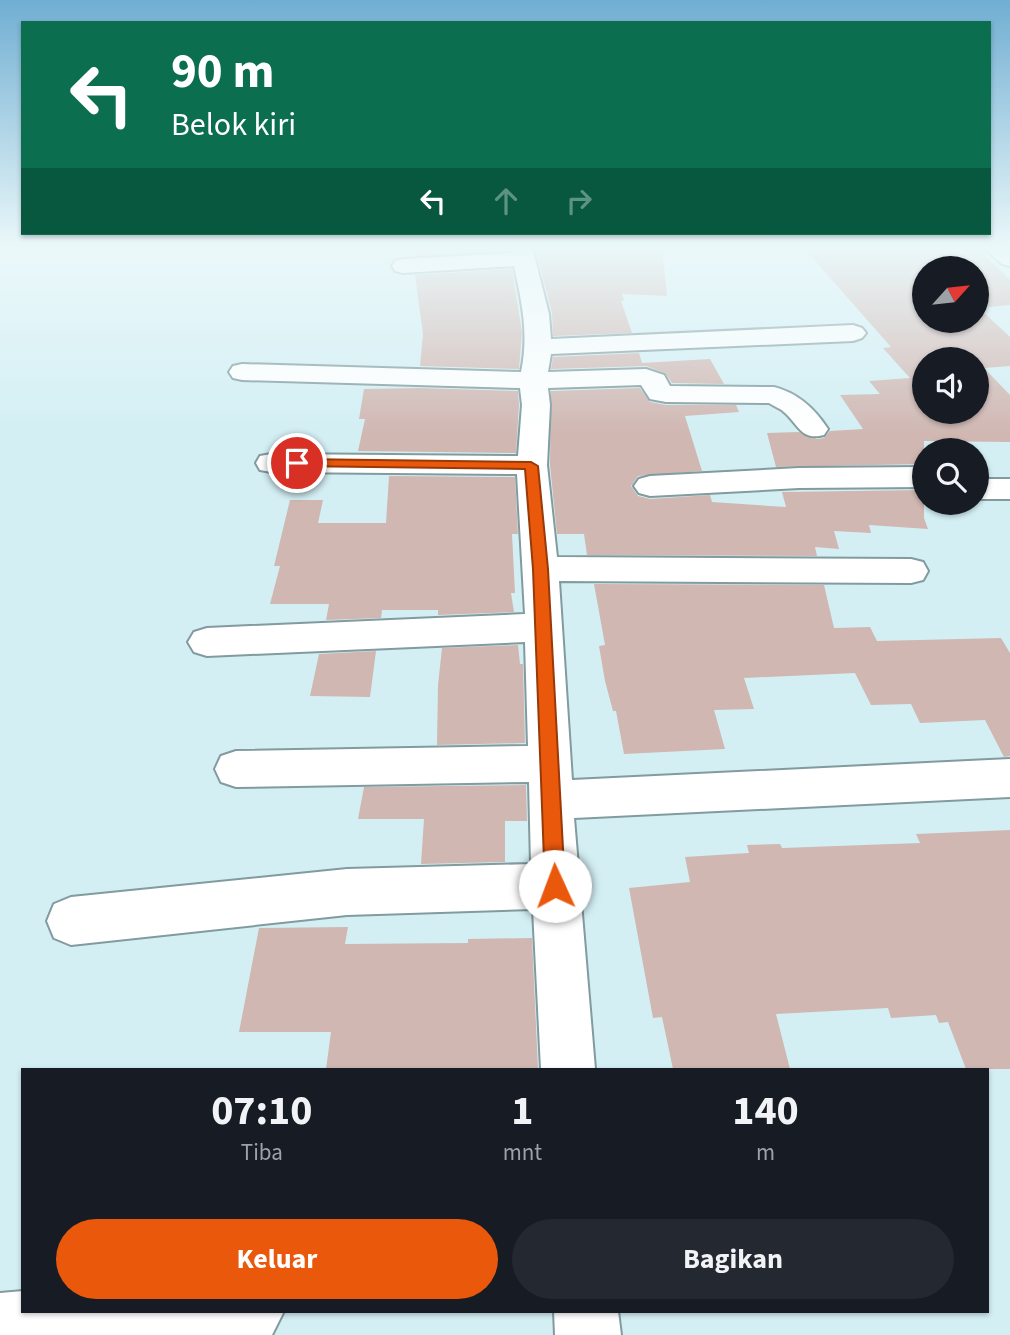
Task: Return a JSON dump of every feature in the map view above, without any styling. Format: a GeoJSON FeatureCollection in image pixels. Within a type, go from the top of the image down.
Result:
{"type":"FeatureCollection","features":[{"type":"Feature","properties":{"kind":"street"},"geometry":{"type":"LineString","coordinates":[[536,309],[539,347],[533,380],[536,405],[531,466],[541,569],[555,886],[568,1068]]}},
{"type":"Feature","properties":{"kind":"street"},"geometry":{"type":"LineString","coordinates":[[539,347],[853,333]]}},
{"type":"Feature","properties":{"kind":"street"},"geometry":{"type":"LineString","coordinates":[[242,372],[533,380],[646,377],[654,381],[660,393],[666,394],[774,395],[793,405],[814,429]]}},
{"type":"Feature","properties":{"kind":"street"},"geometry":{"type":"LineString","coordinates":[[271,463],[531,466]]}},
{"type":"Feature","properties":{"kind":"street"},"geometry":{"type":"LineString","coordinates":[[650,486],[799,478],[912,477]]}},
{"type":"Feature","properties":{"kind":"street"},"geometry":{"type":"LineString","coordinates":[[989,489],[1010,489]]}},
{"type":"Feature","properties":{"kind":"street"},"geometry":{"type":"LineString","coordinates":[[541,569],[911,571]]}},
{"type":"Feature","properties":{"kind":"street"},"geometry":{"type":"LineString","coordinates":[[207,642],[543,627]]}},
{"type":"Feature","properties":{"kind":"street"},"geometry":{"type":"LineString","coordinates":[[236,769],[551,782],[1010,778]]}},
{"type":"Feature","properties":{"kind":"street"},"geometry":{"type":"LineString","coordinates":[[71,921],[347,892],[555,886]]}},
{"type":"Feature","properties":{"kind":"street"},"geometry":{"type":"LineString","coordinates":[[0,1325],[217,1313]]}},
{"type":"Feature","properties":{"kind":"street"},"geometry":{"type":"LineString","coordinates":[[586,1313],[588,1335]]}},
{"type":"Feature","properties":{"kind":"building"},"geometry":{"type":"Polygon","coordinates":[[[420,309],[518,309],[522,332],[519,369],[420,366],[423,334],[420,309]]]}},
{"type":"Feature","properties":{"kind":"building"},"geometry":{"type":"Polygon","coordinates":[[[551,309],[624,309],[632,333],[553,336],[551,309]]]}},
{"type":"Feature","properties":{"kind":"building"},"geometry":{"type":"Polygon","coordinates":[[[858,309],[912,309],[912,333],[989,333],[989,317],[1010,337],[1010,366],[989,368],[989,347],[912,347],[912,424],[989,424],[989,373],[1010,395],[1010,442],[989,442],[989,438],[912,438],[912,464],[776,467],[767,433],[799,432],[817,439],[824,438],[830,431],[863,429],[840,395],[880,394],[869,381],[910,378],[883,348],[891,347],[858,309]]]}},
{"type":"Feature","properties":{"kind":"building"},"geometry":{"type":"Polygon","coordinates":[[[639,353],[642,363],[710,359],[724,384],[672,383],[665,373],[646,366],[551,369],[553,357],[639,353]]]}},
{"type":"Feature","properties":{"kind":"building"},"geometry":{"type":"Polygon","coordinates":[[[640,388],[650,402],[666,405],[736,405],[739,412],[685,416],[702,471],[638,476],[631,486],[638,496],[650,499],[710,495],[712,502],[786,507],[782,492],[912,490],[912,515],[924,515],[928,529],[869,525],[871,533],[834,531],[839,549],[815,547],[817,556],[587,555],[584,534],[557,534],[550,465],[551,391],[640,388]]]}},
{"type":"Feature","properties":{"kind":"building"},"geometry":{"type":"Polygon","coordinates":[[[364,389],[518,391],[516,453],[358,451],[365,419],[359,419],[364,389]]]}},
{"type":"Feature","properties":{"kind":"building"},"geometry":{"type":"Polygon","coordinates":[[[389,476],[515,477],[518,534],[512,534],[515,593],[511,593],[514,612],[438,615],[438,610],[382,610],[381,618],[326,620],[329,604],[270,604],[280,566],[274,566],[290,500],[323,500],[318,523],[386,523],[389,476]]]}},
{"type":"Feature","properties":{"kind":"building"},"geometry":{"type":"Polygon","coordinates":[[[594,584],[824,585],[834,628],[870,627],[877,641],[1001,638],[1010,653],[1010,756],[1004,757],[985,720],[920,723],[911,704],[871,705],[855,673],[744,678],[754,709],[714,710],[725,749],[624,754],[616,711],[613,711],[605,681],[599,646],[605,645],[594,584]]]}},
{"type":"Feature","properties":{"kind":"building"},"geometry":{"type":"Polygon","coordinates":[[[518,645],[520,664],[523,664],[525,743],[437,745],[442,648],[518,645]]]}},
{"type":"Feature","properties":{"kind":"building"},"geometry":{"type":"Polygon","coordinates":[[[376,651],[370,697],[310,696],[319,654],[376,651]]]}},
{"type":"Feature","properties":{"kind":"building"},"geometry":{"type":"Polygon","coordinates":[[[526,785],[527,821],[505,821],[505,862],[421,864],[424,819],[358,819],[364,787],[526,785]]]}},
{"type":"Feature","properties":{"kind":"building"},"geometry":{"type":"Polygon","coordinates":[[[1010,830],[1010,1069],[966,1068],[948,1022],[939,1023],[936,1015],[891,1018],[888,1008],[776,1014],[790,1068],[673,1068],[662,1017],[653,1018],[629,888],[690,882],[685,857],[749,853],[747,845],[780,844],[782,848],[920,843],[916,834],[1010,830]]]}},
{"type":"Feature","properties":{"kind":"building"},"geometry":{"type":"Polygon","coordinates":[[[348,927],[345,944],[468,943],[468,939],[532,938],[538,1068],[326,1068],[331,1032],[239,1032],[259,928],[348,927]]]}},
{"type":"Feature","properties":{"kind":"route"},"geometry":{"type":"LineString","coordinates":[[297,463],[531,466],[541,569],[555,886]]}}]}
